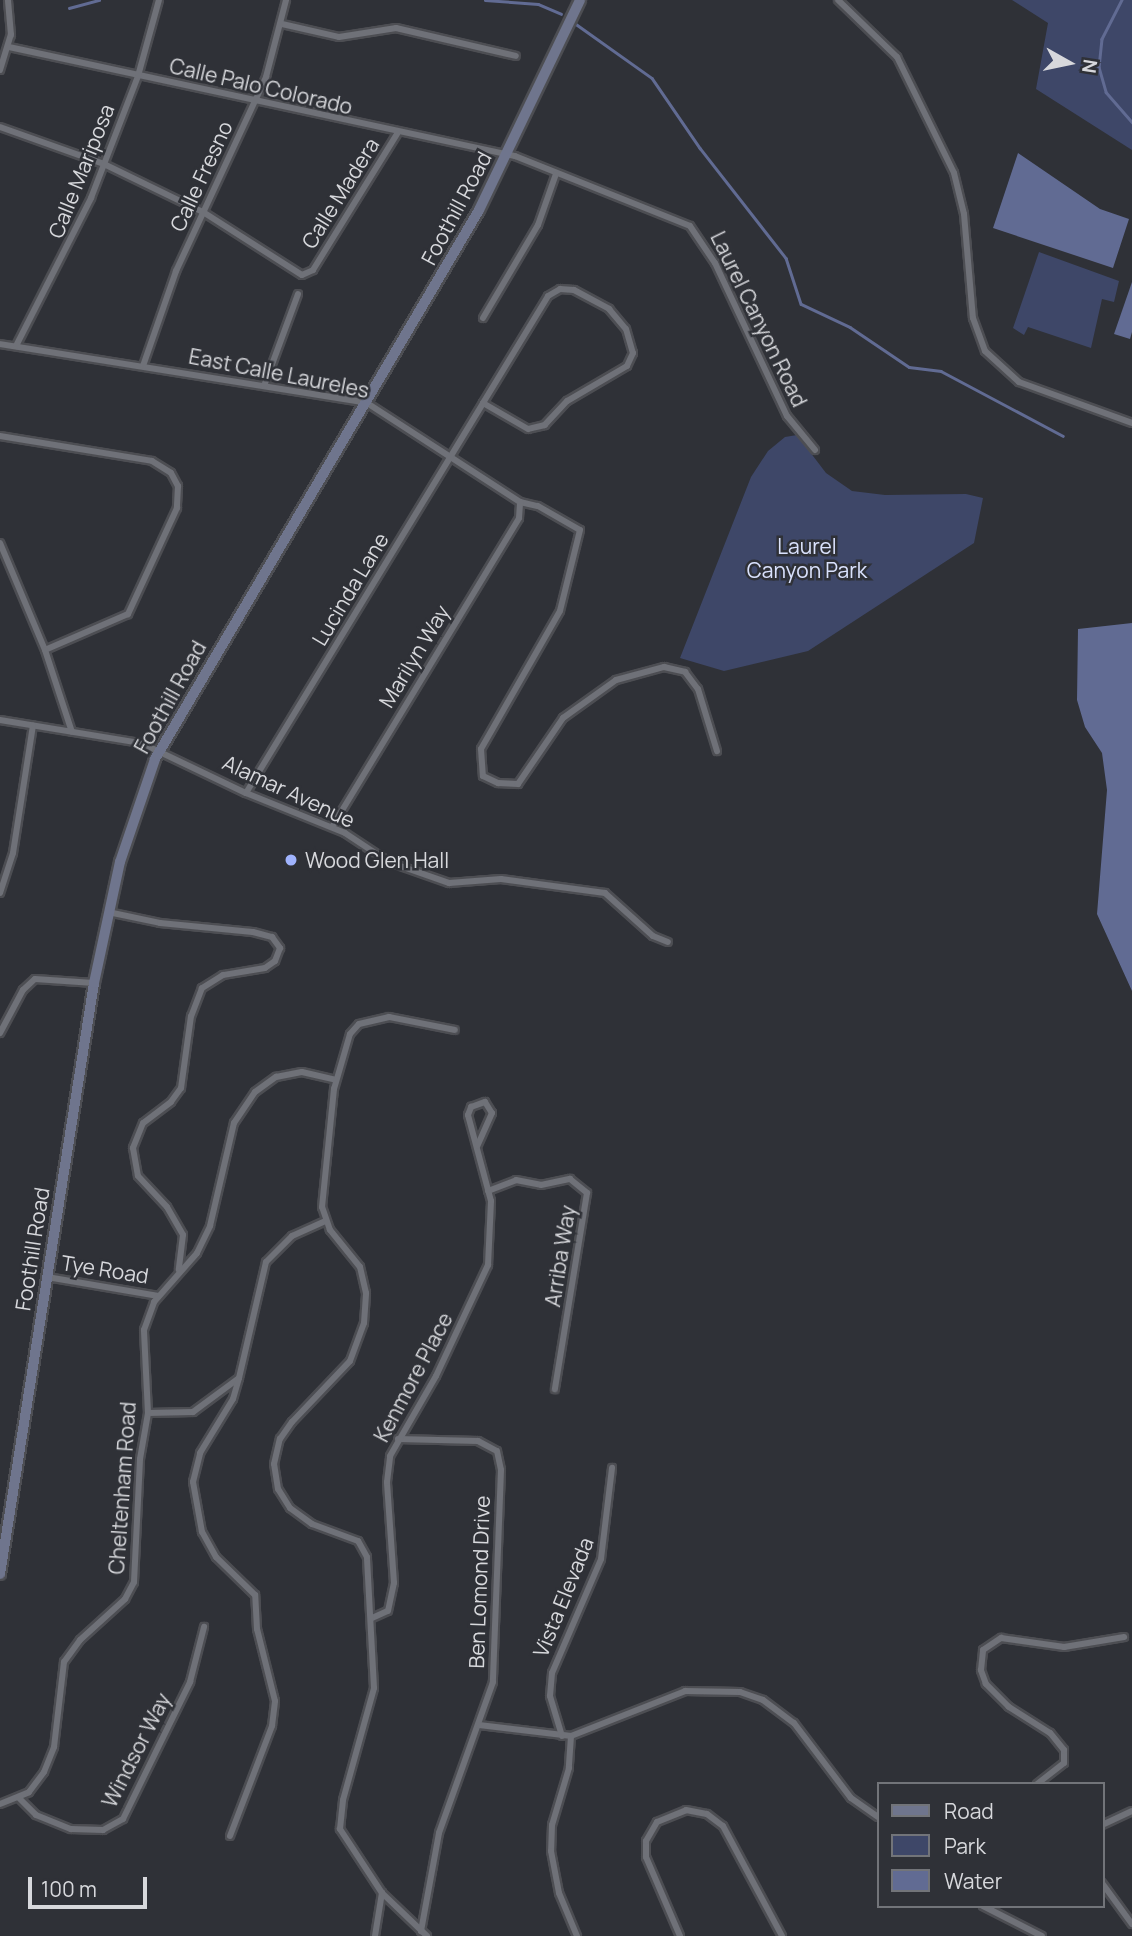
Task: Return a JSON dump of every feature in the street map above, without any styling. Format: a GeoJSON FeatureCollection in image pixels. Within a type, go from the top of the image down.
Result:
{"type":"FeatureCollection","features":[{"type":"Feature","properties":{"kind":"main road","name":"Foothill Road"},"geometry":{"type":"LineString","coordinates":[[0,1574],[94,983],[108,912],[159,750],[367,403],[507,155],[580,0]]}},
{"type":"Feature","properties":{"kind":"street"},"geometry":{"type":"LineString","coordinates":[[0,70],[9,47],[8,0]]}},
{"type":"Feature","properties":{"kind":"street","name":"Calle Mariposa"},"geometry":{"type":"LineString","coordinates":[[16,346],[69,248],[104,164],[138,76],[159,0]]}},
{"type":"Feature","properties":{"kind":"street","name":"Calle Fresno"},"geometry":{"type":"LineString","coordinates":[[143,366],[163,303],[256,100],[282,24],[286,0]]}},
{"type":"Feature","properties":{"kind":"street"},"geometry":{"type":"LineString","coordinates":[[838,0],[897,57],[954,173],[964,214],[973,318],[985,351],[1019,382],[1132,423]]}},
{"type":"Feature","properties":{"kind":"street"},"geometry":{"type":"LineString","coordinates":[[282,24],[339,37],[396,28],[516,56]]}},
{"type":"Feature","properties":{"kind":"street","name":"Calle Palo Colorado"},"geometry":{"type":"LineString","coordinates":[[9,47],[256,100],[397,134],[507,155]]}},
{"type":"Feature","properties":{"kind":"street"},"geometry":{"type":"LineString","coordinates":[[0,127],[104,164],[203,212]]}},
{"type":"Feature","properties":{"kind":"street","name":"Calle Madera"},"geometry":{"type":"LineString","coordinates":[[203,212],[298,273],[313,270],[397,134]]}},
{"type":"Feature","properties":{"kind":"street","name":"Laurel Canyon Road"},"geometry":{"type":"LineString","coordinates":[[507,155],[696,231],[787,416],[815,450]]}},
{"type":"Feature","properties":{"kind":"street"},"geometry":{"type":"LineString","coordinates":[[483,318],[538,225],[556,174]]}},
{"type":"Feature","properties":{"kind":"street","name":"Lucinda Lane"},"geometry":{"type":"LineString","coordinates":[[246,793],[483,403],[556,290],[574,289],[599,302],[618,318],[631,340],[633,353],[627,366],[579,393],[541,427],[524,427],[483,403]]}},
{"type":"Feature","properties":{"kind":"street"},"geometry":{"type":"LineString","coordinates":[[264,386],[298,294]]}},
{"type":"Feature","properties":{"kind":"street","name":"East Calle Laureles"},"geometry":{"type":"LineString","coordinates":[[0,344],[367,403],[520,502],[571,523],[582,536],[560,611],[481,749],[483,775],[498,783],[518,784],[563,718],[615,680],[664,667],[685,672],[698,688],[718,751]]}},
{"type":"Feature","properties":{"kind":"street"},"geometry":{"type":"LineString","coordinates":[[0,436],[152,461],[171,473],[178,486],[177,508],[128,614],[45,650]]}},
{"type":"Feature","properties":{"kind":"street","name":"Marilyn Way"},"geometry":{"type":"LineString","coordinates":[[332,827],[519,518],[520,502]]}},
{"type":"Feature","properties":{"kind":"street"},"geometry":{"type":"LineString","coordinates":[[0,543],[45,650],[72,732]]}},
{"type":"Feature","properties":{"kind":"street","name":"Alamar Avenue"},"geometry":{"type":"LineString","coordinates":[[0,720],[159,750],[246,793],[332,827],[388,862],[449,883],[501,878],[605,892],[643,928],[668,942]]}},
{"type":"Feature","properties":{"kind":"street"},"geometry":{"type":"LineString","coordinates":[[0,893],[13,853],[33,726]]}},
{"type":"Feature","properties":{"kind":"street"},"geometry":{"type":"LineString","coordinates":[[108,912],[160,923],[253,932],[272,937],[280,948],[275,961],[265,968],[223,975],[202,988],[191,1016],[181,1088],[171,1102],[143,1124],[133,1148],[138,1176],[167,1207],[183,1235],[179,1272]]}},
{"type":"Feature","properties":{"kind":"street"},"geometry":{"type":"LineString","coordinates":[[0,1033],[23,989],[34,979],[94,983]]}},
{"type":"Feature","properties":{"kind":"street"},"geometry":{"type":"LineString","coordinates":[[424,1933],[382,1893],[346,1844],[339,1819],[372,1704],[372,1618],[368,1564],[361,1544],[300,1517],[284,1501],[274,1473],[280,1439],[342,1372],[364,1323],[366,1293],[360,1267],[325,1221],[321,1207],[336,1080],[350,1034],[359,1024],[389,1017],[456,1030]]}},
{"type":"Feature","properties":{"kind":"street","name":"Cheltenham Road"},"geometry":{"type":"LineString","coordinates":[[0,1804],[19,1798],[37,1784],[50,1760],[60,1675],[68,1654],[125,1599],[134,1582],[140,1459],[148,1413],[142,1340],[158,1296],[197,1253],[210,1226],[225,1148],[248,1100],[268,1081],[289,1073],[312,1073],[336,1080]]}},
{"type":"Feature","properties":{"kind":"street","name":"Kenmore Place"},"geometry":{"type":"LineString","coordinates":[[372,1618],[388,1611],[394,1583],[387,1482],[390,1456],[436,1377],[481,1285],[491,1241],[488,1191],[468,1115],[471,1107],[485,1102],[492,1113],[477,1146]]}},
{"type":"Feature","properties":{"kind":"street","name":"Arriba Way"},"geometry":{"type":"LineString","coordinates":[[488,1191],[516,1180],[541,1185],[570,1179],[587,1193],[555,1389]]}},
{"type":"Feature","properties":{"kind":"street"},"geometry":{"type":"LineString","coordinates":[[230,1836],[272,1726],[275,1701],[257,1629],[255,1595],[216,1557],[202,1532],[193,1482],[204,1443],[233,1399],[266,1262],[280,1245],[325,1221]]}},
{"type":"Feature","properties":{"kind":"street","name":"Tye Road"},"geometry":{"type":"LineString","coordinates":[[47,1277],[158,1296]]}},
{"type":"Feature","properties":{"kind":"street"},"geometry":{"type":"LineString","coordinates":[[148,1413],[193,1412],[239,1378]]}},
{"type":"Feature","properties":{"kind":"street","name":"Ben Lomond Drive"},"geometry":{"type":"LineString","coordinates":[[398,1439],[472,1440],[499,1455],[497,1653],[479,1725],[439,1833],[424,1933]]}},
{"type":"Feature","properties":{"kind":"street","name":"Vista Elevada"},"geometry":{"type":"LineString","coordinates":[[562,1736],[550,1696],[552,1673],[601,1559],[612,1468]]}},
{"type":"Feature","properties":{"kind":"street","name":"Windsor Way"},"geometry":{"type":"LineString","coordinates":[[19,1798],[36,1815],[71,1829],[103,1830],[123,1819],[190,1682],[204,1627]]}},
{"type":"Feature","properties":{"kind":"street"},"geometry":{"type":"LineString","coordinates":[[1040,1782],[1064,1763],[1064,1750],[1059,1740],[1003,1702],[986,1684],[980,1659],[982,1650],[1001,1638],[1064,1647],[1124,1637]]}},
{"type":"Feature","properties":{"kind":"street"},"geometry":{"type":"LineString","coordinates":[[479,1725],[572,1736],[685,1691],[714,1689],[753,1695],[794,1723],[851,1798],[876,1816]]}},
{"type":"Feature","properties":{"kind":"street"},"geometry":{"type":"LineString","coordinates":[[572,1736],[569,1768],[552,1825],[551,1851],[559,1893],[577,1936]]}},
{"type":"Feature","properties":{"kind":"street"},"geometry":{"type":"LineString","coordinates":[[680,1936],[646,1857],[646,1841],[657,1822],[686,1810],[707,1814],[723,1826],[782,1936]]}},
{"type":"Feature","properties":{"kind":"street"},"geometry":{"type":"LineString","coordinates":[[1104,1824],[1132,1811]]}},
{"type":"Feature","properties":{"kind":"street"},"geometry":{"type":"LineString","coordinates":[[1104,1886],[1132,1924]]}},
{"type":"Feature","properties":{"kind":"street"},"geometry":{"type":"LineString","coordinates":[[375,1936],[382,1893]]}},
{"type":"Feature","properties":{"kind":"street"},"geometry":{"type":"LineString","coordinates":[[988,1908],[1042,1936]]}},
{"type":"Feature","properties":{"kind":"green space"},"geometry":{"type":"Polygon","coordinates":[[[1012,0],[1132,0],[1132,150],[1036,89],[1048,23],[1012,0]]]}},
{"type":"Feature","properties":{"kind":"green space"},"geometry":{"type":"Polygon","coordinates":[[[1039,252],[1119,281],[1114,302],[1102,299],[1091,348],[1028,327],[1024,335],[1013,328],[1039,252]]]}},
{"type":"Feature","properties":{"kind":"green space","name":"Laurel Canyon Park"},"geometry":{"type":"Polygon","coordinates":[[[797,435],[826,473],[852,491],[885,495],[966,494],[983,498],[974,543],[808,651],[724,671],[680,658],[751,477],[768,451],[785,437],[797,435]]]}},
{"type":"Feature","properties":{"kind":"water"},"geometry":{"type":"Polygon","coordinates":[[[1018,153],[1100,209],[1129,219],[1113,268],[993,228],[1018,153]]]}},
{"type":"Feature","properties":{"kind":"water"},"geometry":{"type":"Polygon","coordinates":[[[1132,282],[1132,332],[1130,339],[1114,334],[1132,282]]]}},
{"type":"Feature","properties":{"kind":"water"},"geometry":{"type":"Polygon","coordinates":[[[1132,623],[1132,991],[1097,914],[1107,790],[1102,753],[1085,727],[1077,700],[1078,629],[1132,623]]]}},
{"type":"Feature","properties":{"kind":"waterway"},"geometry":{"type":"LineString","coordinates":[[69,8],[99,0]]}},
{"type":"Feature","properties":{"kind":"waterway"},"geometry":{"type":"LineString","coordinates":[[485,0],[538,4],[561,14]]}},
{"type":"Feature","properties":{"kind":"waterway"},"geometry":{"type":"LineString","coordinates":[[1122,0],[1102,39],[1099,67],[1106,92],[1132,122]]}},
{"type":"Feature","properties":{"kind":"waterway"},"geometry":{"type":"LineString","coordinates":[[576,24],[652,78],[700,148],[786,258],[801,304],[850,327],[909,367],[941,371],[1063,436]]}},
{"type":"Feature","properties":{"kind":"place","name":"Wood Glen Hall"},"geometry":{"type":"Point","coordinates":[291,860]}}]}
